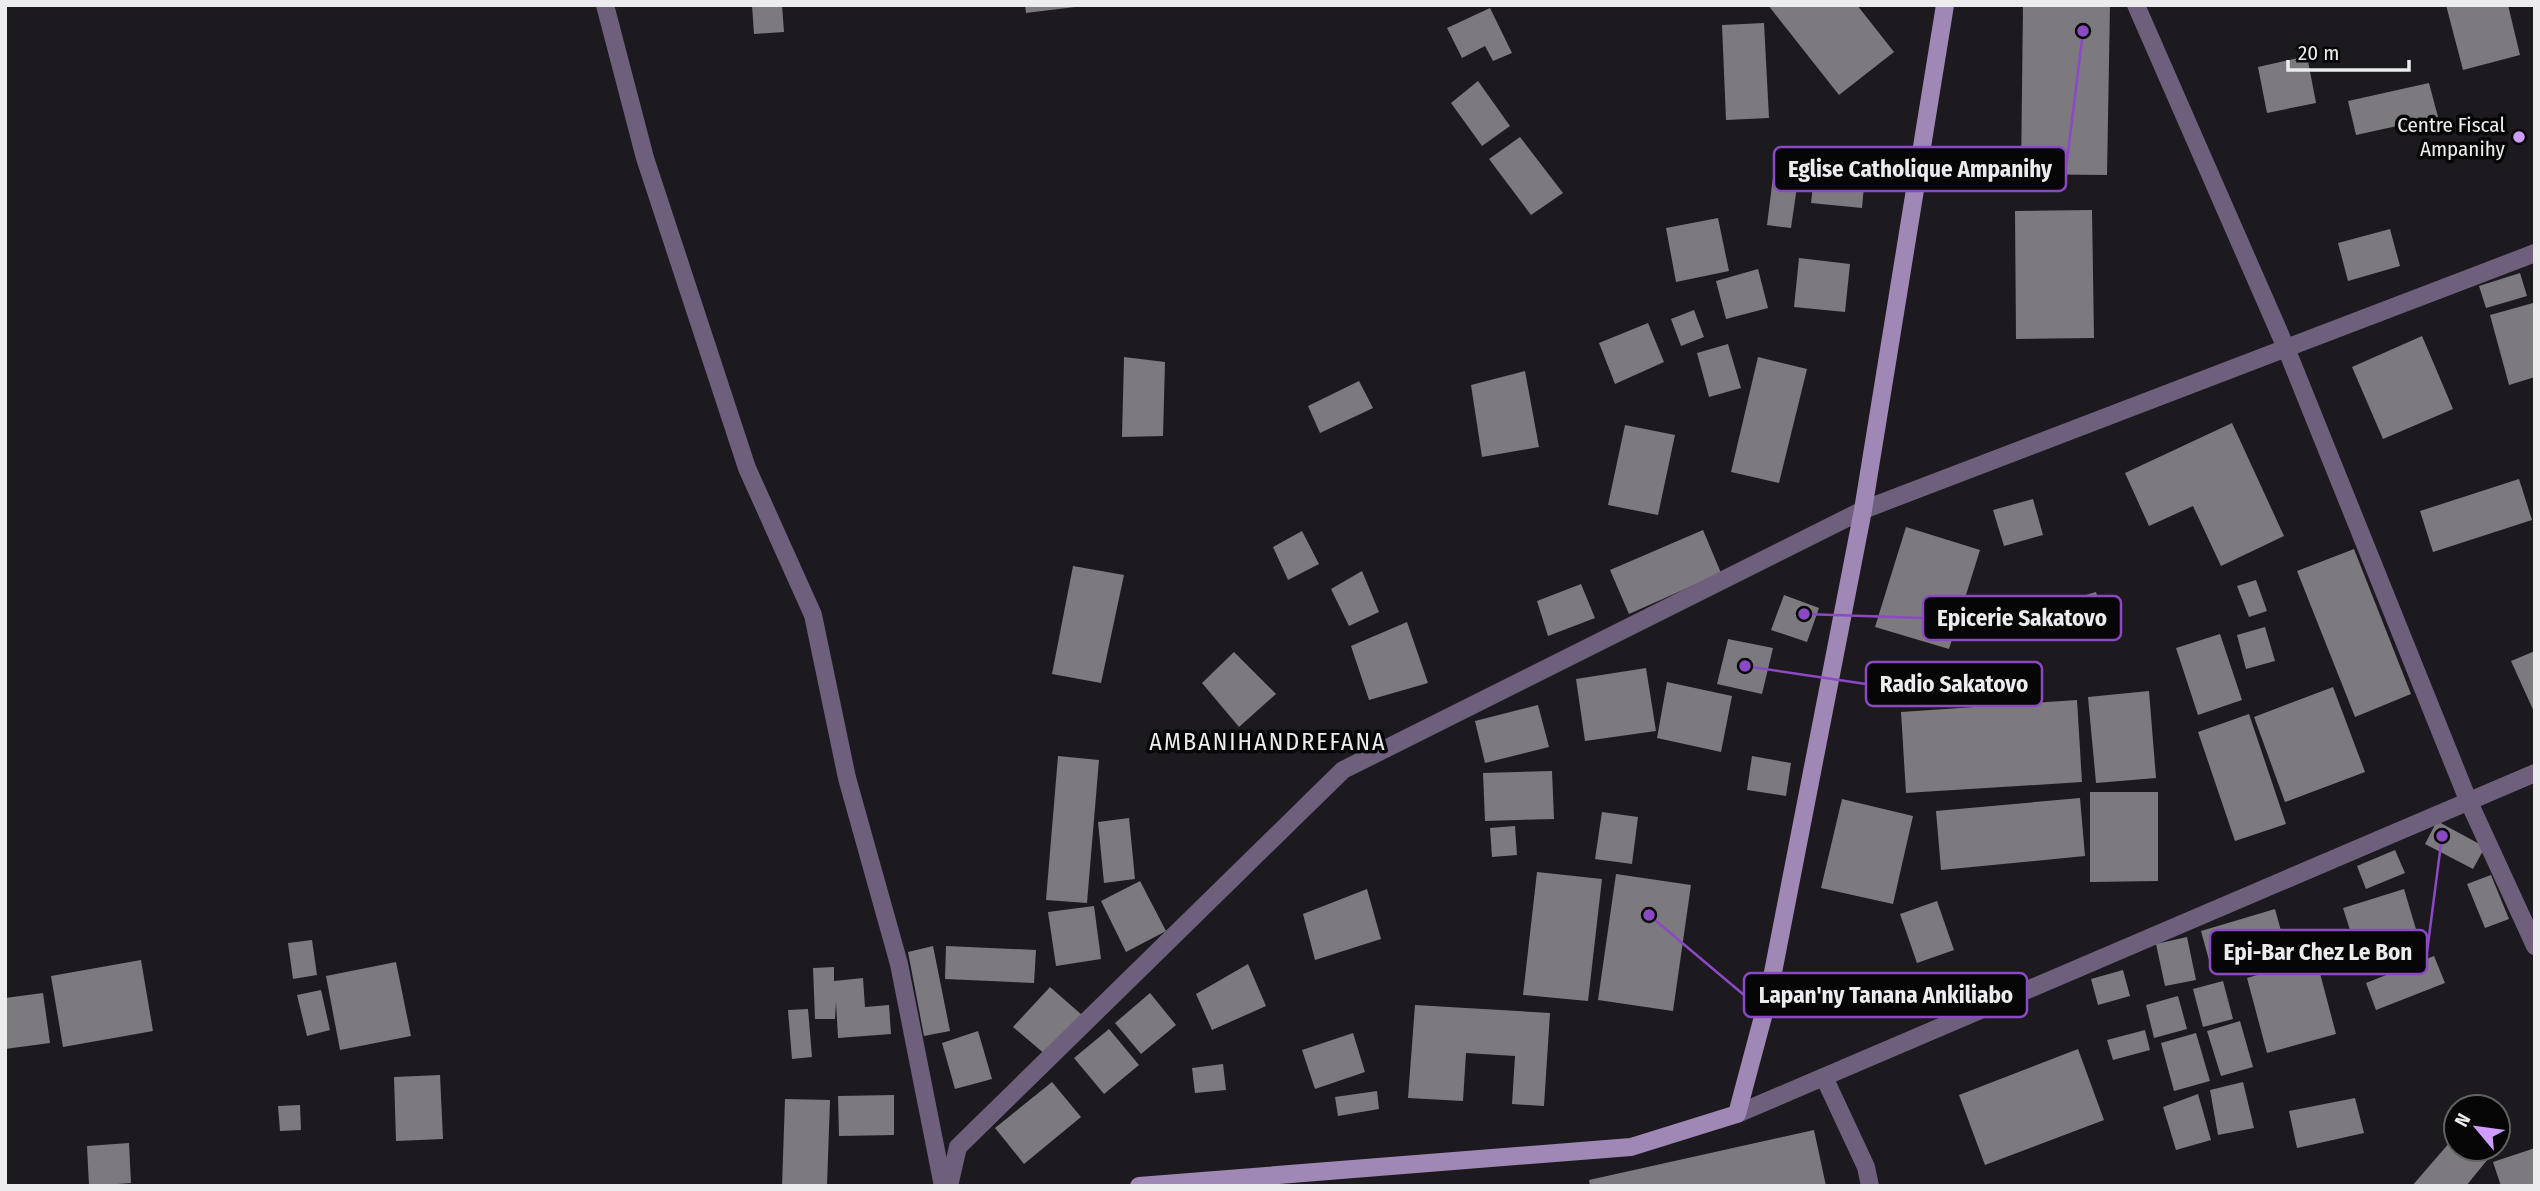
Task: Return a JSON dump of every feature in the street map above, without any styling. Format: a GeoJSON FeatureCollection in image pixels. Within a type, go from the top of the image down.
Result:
{"type":"FeatureCollection","features":[{"type":"Feature","properties":{"kind":"main road"},"geometry":{"type":"LineString","coordinates":[[1139,1186],[1631,1147],[1737,1114],[1768,998],[1863,510],[1945,5]]}},
{"type":"Feature","properties":{"kind":"street"},"geometry":{"type":"LineString","coordinates":[[605,5],[645,158],[747,468],[813,615],[847,778],[899,964],[943,1186]]}},
{"type":"Feature","properties":{"kind":"street"},"geometry":{"type":"LineString","coordinates":[[2136,5],[2286,348],[2468,800],[2535,946]]}},
{"type":"Feature","properties":{"kind":"street"},"geometry":{"type":"LineString","coordinates":[[949,1186],[958,1147],[1343,770],[1863,510],[2535,253]]}},
{"type":"Feature","properties":{"kind":"street"},"geometry":{"type":"LineString","coordinates":[[1737,1114],[2535,773]]}},
{"type":"Feature","properties":{"kind":"street"},"geometry":{"type":"LineString","coordinates":[[1824,1077],[1866,1167],[1870,1186]]}},
{"type":"Feature","properties":{"kind":"building"},"geometry":{"type":"Polygon","coordinates":[[[752,5],[782,5],[784,32],[754,34],[752,5]]]}},
{"type":"Feature","properties":{"kind":"building"},"geometry":{"type":"Polygon","coordinates":[[[1025,5],[1075,5],[1075,7],[1026,13],[1025,5]]]}},
{"type":"Feature","properties":{"kind":"building"},"geometry":{"type":"Polygon","coordinates":[[[1768,5],[1857,5],[1894,52],[1839,95],[1768,5]]]}},
{"type":"Feature","properties":{"kind":"building"},"geometry":{"type":"Polygon","coordinates":[[[2023,5],[2110,5],[2107,175],[2021,174],[2023,5]]]}},
{"type":"Feature","properties":{"kind":"building"},"geometry":{"type":"Polygon","coordinates":[[[2446,5],[2508,5],[2520,55],[2463,70],[2446,5]]]}},
{"type":"Feature","properties":{"kind":"building"},"geometry":{"type":"Polygon","coordinates":[[[1490,8],[1512,53],[1493,61],[1485,46],[1462,58],[1447,28],[1490,8]]]}},
{"type":"Feature","properties":{"kind":"building"},"geometry":{"type":"Polygon","coordinates":[[[1764,23],[1769,118],[1726,120],[1722,25],[1764,23]]]}},
{"type":"Feature","properties":{"kind":"building"},"geometry":{"type":"Polygon","coordinates":[[[2307,56],[2316,103],[2267,113],[2258,67],[2307,56]]]}},
{"type":"Feature","properties":{"kind":"building"},"geometry":{"type":"Polygon","coordinates":[[[1478,81],[1510,126],[1482,146],[1451,103],[1478,81]]]}},
{"type":"Feature","properties":{"kind":"building"},"geometry":{"type":"Polygon","coordinates":[[[2429,83],[2438,117],[2356,135],[2348,101],[2429,83]]]}},
{"type":"Feature","properties":{"kind":"building"},"geometry":{"type":"Polygon","coordinates":[[[1520,137],[1563,193],[1531,215],[1489,159],[1520,137]]]}},
{"type":"Feature","properties":{"kind":"building"},"geometry":{"type":"Polygon","coordinates":[[[1816,159],[1866,164],[1862,208],[1811,203],[1816,159]]]}},
{"type":"Feature","properties":{"kind":"building"},"geometry":{"type":"Polygon","coordinates":[[[1773,177],[1798,180],[1791,228],[1767,225],[1773,177]]]}},
{"type":"Feature","properties":{"kind":"building"},"geometry":{"type":"Polygon","coordinates":[[[2092,210],[2094,338],[2016,339],[2015,211],[2092,210]]]}},
{"type":"Feature","properties":{"kind":"building"},"geometry":{"type":"Polygon","coordinates":[[[1718,218],[1729,271],[1676,282],[1666,228],[1718,218]]]}},
{"type":"Feature","properties":{"kind":"building"},"geometry":{"type":"Polygon","coordinates":[[[2390,229],[2400,266],[2348,281],[2338,243],[2390,229]]]}},
{"type":"Feature","properties":{"kind":"building"},"geometry":{"type":"Polygon","coordinates":[[[1799,258],[1850,264],[1845,312],[1794,307],[1799,258]]]}},
{"type":"Feature","properties":{"kind":"building"},"geometry":{"type":"Polygon","coordinates":[[[1758,269],[1768,308],[1726,319],[1716,281],[1758,269]]]}},
{"type":"Feature","properties":{"kind":"building"},"geometry":{"type":"Polygon","coordinates":[[[2520,273],[2527,296],[2486,308],[2479,286],[2520,273]]]}},
{"type":"Feature","properties":{"kind":"building"},"geometry":{"type":"Polygon","coordinates":[[[2533,303],[2535,377],[2509,385],[2490,315],[2533,303]]]}},
{"type":"Feature","properties":{"kind":"building"},"geometry":{"type":"Polygon","coordinates":[[[1694,310],[1704,337],[1681,346],[1671,319],[1694,310]]]}},
{"type":"Feature","properties":{"kind":"building"},"geometry":{"type":"Polygon","coordinates":[[[1648,323],[1664,362],[1615,384],[1599,343],[1648,323]]]}},
{"type":"Feature","properties":{"kind":"building"},"geometry":{"type":"Polygon","coordinates":[[[2422,336],[2453,409],[2383,439],[2352,367],[2422,336]]]}},
{"type":"Feature","properties":{"kind":"building"},"geometry":{"type":"Polygon","coordinates":[[[1728,344],[1741,388],[1709,397],[1697,353],[1728,344]]]}},
{"type":"Feature","properties":{"kind":"building"},"geometry":{"type":"Polygon","coordinates":[[[1124,357],[1165,362],[1163,436],[1122,437],[1124,357]]]}},
{"type":"Feature","properties":{"kind":"building"},"geometry":{"type":"Polygon","coordinates":[[[1758,357],[1807,369],[1779,483],[1731,472],[1758,357]]]}},
{"type":"Feature","properties":{"kind":"building"},"geometry":{"type":"Polygon","coordinates":[[[1525,371],[1539,447],[1482,457],[1471,385],[1525,371]]]}},
{"type":"Feature","properties":{"kind":"building"},"geometry":{"type":"Polygon","coordinates":[[[1359,381],[1373,408],[1320,433],[1308,406],[1359,381]]]}},
{"type":"Feature","properties":{"kind":"building"},"geometry":{"type":"Polygon","coordinates":[[[2232,423],[2284,536],[2221,566],[2193,506],[2149,526],[2125,473],[2232,423]]]}},
{"type":"Feature","properties":{"kind":"building"},"geometry":{"type":"Polygon","coordinates":[[[1625,425],[1675,435],[1658,515],[1608,505],[1625,425]]]}},
{"type":"Feature","properties":{"kind":"building"},"geometry":{"type":"Polygon","coordinates":[[[2519,479],[2532,520],[2433,552],[2420,511],[2519,479]]]}},
{"type":"Feature","properties":{"kind":"building"},"geometry":{"type":"Polygon","coordinates":[[[2033,499],[2043,535],[2004,546],[1993,510],[2033,499]]]}},
{"type":"Feature","properties":{"kind":"building"},"geometry":{"type":"Polygon","coordinates":[[[1906,527],[1980,550],[1949,649],[1875,627],[1906,527]]]}},
{"type":"Feature","properties":{"kind":"building"},"geometry":{"type":"Polygon","coordinates":[[[1703,530],[1721,573],[1629,614],[1610,570],[1703,530]]]}},
{"type":"Feature","properties":{"kind":"building"},"geometry":{"type":"Polygon","coordinates":[[[1302,531],[1319,564],[1288,580],[1273,547],[1302,531]]]}},
{"type":"Feature","properties":{"kind":"building"},"geometry":{"type":"Polygon","coordinates":[[[2354,549],[2411,694],[2355,717],[2297,571],[2354,549]]]}},
{"type":"Feature","properties":{"kind":"building"},"geometry":{"type":"Polygon","coordinates":[[[1073,566],[1124,575],[1101,683],[1052,674],[1073,566]]]}},
{"type":"Feature","properties":{"kind":"building"},"geometry":{"type":"Polygon","coordinates":[[[1362,571],[1379,612],[1349,626],[1331,589],[1362,571]]]}},
{"type":"Feature","properties":{"kind":"building"},"geometry":{"type":"Polygon","coordinates":[[[2256,580],[2267,611],[2249,617],[2237,586],[2256,580]]]}},
{"type":"Feature","properties":{"kind":"building"},"geometry":{"type":"Polygon","coordinates":[[[1581,584],[1595,618],[1548,636],[1537,601],[1581,584]]]}},
{"type":"Feature","properties":{"kind":"building"},"geometry":{"type":"Polygon","coordinates":[[[2096,592],[2105,623],[2072,634],[2062,602],[2096,592]]]}},
{"type":"Feature","properties":{"kind":"building"},"geometry":{"type":"Polygon","coordinates":[[[1784,595],[1819,608],[1807,642],[1771,630],[1784,595]]]}},
{"type":"Feature","properties":{"kind":"building"},"geometry":{"type":"Polygon","coordinates":[[[1407,622],[1428,683],[1369,700],[1351,646],[1407,622]]]}},
{"type":"Feature","properties":{"kind":"building"},"geometry":{"type":"Polygon","coordinates":[[[2265,627],[2275,661],[2246,669],[2237,635],[2265,627]]]}},
{"type":"Feature","properties":{"kind":"building"},"geometry":{"type":"Polygon","coordinates":[[[2220,634],[2242,700],[2198,715],[2176,648],[2220,634]]]}},
{"type":"Feature","properties":{"kind":"building"},"geometry":{"type":"Polygon","coordinates":[[[1728,639],[1773,648],[1762,694],[1717,684],[1728,639]]]}},
{"type":"Feature","properties":{"kind":"building"},"geometry":{"type":"Polygon","coordinates":[[[2535,651],[2535,714],[2511,661],[2535,651]]]}},
{"type":"Feature","properties":{"kind":"building"},"geometry":{"type":"Polygon","coordinates":[[[1234,652],[1276,694],[1239,727],[1202,683],[1234,652]]]}},
{"type":"Feature","properties":{"kind":"building"},"geometry":{"type":"Polygon","coordinates":[[[1646,668],[1656,731],[1585,741],[1576,679],[1646,668]]]}},
{"type":"Feature","properties":{"kind":"building"},"geometry":{"type":"Polygon","coordinates":[[[1667,682],[1732,696],[1721,752],[1657,738],[1667,682]]]}},
{"type":"Feature","properties":{"kind":"building"},"geometry":{"type":"Polygon","coordinates":[[[2333,687],[2365,772],[2285,802],[2254,717],[2333,687]]]}},
{"type":"Feature","properties":{"kind":"building"},"geometry":{"type":"Polygon","coordinates":[[[2149,691],[2156,778],[2096,783],[2088,697],[2149,691]]]}},
{"type":"Feature","properties":{"kind":"building"},"geometry":{"type":"Polygon","coordinates":[[[2077,700],[2082,782],[1906,793],[1901,712],[2077,700]]]}},
{"type":"Feature","properties":{"kind":"building"},"geometry":{"type":"Polygon","coordinates":[[[1538,705],[1549,747],[1485,763],[1475,721],[1538,705]]]}},
{"type":"Feature","properties":{"kind":"building"},"geometry":{"type":"Polygon","coordinates":[[[2249,714],[2286,824],[2235,841],[2198,732],[2249,714]]]}},
{"type":"Feature","properties":{"kind":"building"},"geometry":{"type":"Polygon","coordinates":[[[1058,756],[1099,760],[1087,903],[1046,900],[1058,756]]]}},
{"type":"Feature","properties":{"kind":"building"},"geometry":{"type":"Polygon","coordinates":[[[1752,756],[1791,763],[1786,796],[1747,790],[1752,756]]]}},
{"type":"Feature","properties":{"kind":"building"},"geometry":{"type":"Polygon","coordinates":[[[1552,771],[1554,819],[1485,821],[1483,773],[1552,771]]]}},
{"type":"Feature","properties":{"kind":"building"},"geometry":{"type":"Polygon","coordinates":[[[2090,792],[2158,792],[2158,881],[2090,882],[2090,792]]]}},
{"type":"Feature","properties":{"kind":"building"},"geometry":{"type":"Polygon","coordinates":[[[2080,798],[2085,856],[1941,870],[1936,811],[2080,798]]]}},
{"type":"Feature","properties":{"kind":"building"},"geometry":{"type":"Polygon","coordinates":[[[1842,799],[1913,816],[1893,904],[1821,888],[1842,799]]]}},
{"type":"Feature","properties":{"kind":"building"},"geometry":{"type":"Polygon","coordinates":[[[1602,812],[1638,817],[1632,864],[1595,859],[1602,812]]]}},
{"type":"Feature","properties":{"kind":"building"},"geometry":{"type":"Polygon","coordinates":[[[1129,818],[1135,879],[1104,883],[1098,822],[1129,818]]]}},
{"type":"Feature","properties":{"kind":"building"},"geometry":{"type":"Polygon","coordinates":[[[2437,821],[2485,847],[2473,869],[2425,844],[2437,821]]]}},
{"type":"Feature","properties":{"kind":"building"},"geometry":{"type":"Polygon","coordinates":[[[1515,826],[1517,855],[1492,857],[1490,828],[1515,826]]]}},
{"type":"Feature","properties":{"kind":"building"},"geometry":{"type":"Polygon","coordinates":[[[2395,850],[2405,873],[2366,889],[2357,866],[2395,850]]]}},
{"type":"Feature","properties":{"kind":"building"},"geometry":{"type":"Polygon","coordinates":[[[1537,872],[1602,879],[1588,1001],[1523,995],[1537,872]]]}},
{"type":"Feature","properties":{"kind":"building"},"geometry":{"type":"Polygon","coordinates":[[[1616,874],[1691,885],[1673,1011],[1598,1000],[1616,874]]]}},
{"type":"Feature","properties":{"kind":"building"},"geometry":{"type":"Polygon","coordinates":[[[2491,875],[2509,919],[2485,928],[2467,884],[2491,875]]]}},
{"type":"Feature","properties":{"kind":"building"},"geometry":{"type":"Polygon","coordinates":[[[1140,881],[1166,931],[1126,952],[1101,901],[1140,881]]]}},
{"type":"Feature","properties":{"kind":"building"},"geometry":{"type":"Polygon","coordinates":[[[1367,889],[1381,939],[1315,960],[1303,914],[1367,889]]]}},
{"type":"Feature","properties":{"kind":"building"},"geometry":{"type":"Polygon","coordinates":[[[2404,889],[2421,946],[2361,965],[2343,908],[2404,889]]]}},
{"type":"Feature","properties":{"kind":"building"},"geometry":{"type":"Polygon","coordinates":[[[1937,901],[1954,950],[1917,963],[1900,914],[1937,901]]]}},
{"type":"Feature","properties":{"kind":"building"},"geometry":{"type":"Polygon","coordinates":[[[1094,906],[1101,959],[1056,966],[1048,912],[1094,906]]]}},
{"type":"Feature","properties":{"kind":"building"},"geometry":{"type":"Polygon","coordinates":[[[2275,909],[2286,949],[2212,971],[2201,931],[2275,909]]]}},
{"type":"Feature","properties":{"kind":"building"},"geometry":{"type":"Polygon","coordinates":[[[2187,937],[2196,980],[2165,986],[2156,944],[2187,937]]]}},
{"type":"Feature","properties":{"kind":"building"},"geometry":{"type":"Polygon","coordinates":[[[312,940],[317,975],[293,979],[288,943],[312,940]]]}},
{"type":"Feature","properties":{"kind":"building"},"geometry":{"type":"Polygon","coordinates":[[[933,946],[950,1031],[924,1036],[908,952],[933,946]]]}},
{"type":"Feature","properties":{"kind":"building"},"geometry":{"type":"Polygon","coordinates":[[[946,946],[1036,950],[1034,983],[945,979],[946,946]]]}},
{"type":"Feature","properties":{"kind":"building"},"geometry":{"type":"Polygon","coordinates":[[[2434,956],[2445,983],[2376,1010],[2366,983],[2434,956]]]}},
{"type":"Feature","properties":{"kind":"building"},"geometry":{"type":"Polygon","coordinates":[[[2316,958],[2336,1034],[2267,1053],[2247,978],[2316,958]]]}},
{"type":"Feature","properties":{"kind":"building"},"geometry":{"type":"Polygon","coordinates":[[[141,960],[153,1031],[63,1047],[51,976],[141,960]]]}},
{"type":"Feature","properties":{"kind":"building"},"geometry":{"type":"Polygon","coordinates":[[[396,962],[411,1036],[340,1050],[326,976],[396,962]]]}},
{"type":"Feature","properties":{"kind":"building"},"geometry":{"type":"Polygon","coordinates":[[[1248,964],[1266,1006],[1212,1030],[1196,994],[1248,964]]]}},
{"type":"Feature","properties":{"kind":"building"},"geometry":{"type":"Polygon","coordinates":[[[834,967],[834,981],[863,978],[865,1007],[889,1005],[891,1034],[838,1038],[836,1002],[835,1019],[815,1019],[813,968],[834,967]]]}},
{"type":"Feature","properties":{"kind":"building"},"geometry":{"type":"Polygon","coordinates":[[[2123,970],[2130,996],[2098,1005],[2091,979],[2123,970]]]}},
{"type":"Feature","properties":{"kind":"building"},"geometry":{"type":"Polygon","coordinates":[[[2223,981],[2233,1019],[2203,1027],[2193,989],[2223,981]]]}},
{"type":"Feature","properties":{"kind":"building"},"geometry":{"type":"Polygon","coordinates":[[[1050,987],[1082,1015],[1046,1055],[1013,1027],[1050,987]]]}},
{"type":"Feature","properties":{"kind":"building"},"geometry":{"type":"Polygon","coordinates":[[[321,990],[330,1030],[307,1036],[297,995],[321,990]]]}},
{"type":"Feature","properties":{"kind":"building"},"geometry":{"type":"Polygon","coordinates":[[[43,993],[50,1043],[5,1049],[5,998],[43,993]]]}},
{"type":"Feature","properties":{"kind":"building"},"geometry":{"type":"Polygon","coordinates":[[[1150,993],[1176,1025],[1141,1054],[1115,1023],[1150,993]]]}},
{"type":"Feature","properties":{"kind":"building"},"geometry":{"type":"Polygon","coordinates":[[[2178,996],[2187,1029],[2154,1038],[2146,1005],[2178,996]]]}},
{"type":"Feature","properties":{"kind":"building"},"geometry":{"type":"Polygon","coordinates":[[[1415,1005],[1550,1013],[1544,1106],[1512,1104],[1515,1056],[1466,1053],[1463,1101],[1408,1098],[1415,1005]]]}},
{"type":"Feature","properties":{"kind":"building"},"geometry":{"type":"Polygon","coordinates":[[[808,1009],[812,1057],[792,1059],[788,1010],[808,1009]]]}},
{"type":"Feature","properties":{"kind":"building"},"geometry":{"type":"Polygon","coordinates":[[[2240,1021],[2253,1067],[2221,1076],[2207,1031],[2240,1021]]]}},
{"type":"Feature","properties":{"kind":"building"},"geometry":{"type":"Polygon","coordinates":[[[1109,1029],[1139,1065],[1104,1094],[1074,1058],[1109,1029]]]}},
{"type":"Feature","properties":{"kind":"building"},"geometry":{"type":"Polygon","coordinates":[[[2145,1030],[2150,1050],[2113,1060],[2107,1040],[2145,1030]]]}},
{"type":"Feature","properties":{"kind":"building"},"geometry":{"type":"Polygon","coordinates":[[[978,1031],[992,1079],[955,1089],[942,1043],[978,1031]]]}},
{"type":"Feature","properties":{"kind":"building"},"geometry":{"type":"Polygon","coordinates":[[[1353,1033],[1365,1072],[1315,1089],[1302,1050],[1353,1033]]]}},
{"type":"Feature","properties":{"kind":"building"},"geometry":{"type":"Polygon","coordinates":[[[2196,1033],[2210,1081],[2174,1091],[2161,1043],[2196,1033]]]}},
{"type":"Feature","properties":{"kind":"building"},"geometry":{"type":"Polygon","coordinates":[[[2078,1049],[2104,1120],[1985,1165],[1959,1095],[2078,1049]]]}},
{"type":"Feature","properties":{"kind":"building"},"geometry":{"type":"Polygon","coordinates":[[[1223,1064],[1226,1090],[1195,1093],[1192,1068],[1223,1064]]]}},
{"type":"Feature","properties":{"kind":"building"},"geometry":{"type":"Polygon","coordinates":[[[440,1075],[443,1139],[396,1141],[394,1077],[440,1075]]]}},
{"type":"Feature","properties":{"kind":"building"},"geometry":{"type":"Polygon","coordinates":[[[1052,1082],[1081,1117],[1024,1164],[995,1128],[1052,1082]]]}},
{"type":"Feature","properties":{"kind":"building"},"geometry":{"type":"Polygon","coordinates":[[[2243,1082],[2254,1128],[2218,1135],[2210,1090],[2243,1082]]]}},
{"type":"Feature","properties":{"kind":"building"},"geometry":{"type":"Polygon","coordinates":[[[1377,1091],[1379,1109],[1338,1116],[1335,1097],[1377,1091]]]}},
{"type":"Feature","properties":{"kind":"building"},"geometry":{"type":"Polygon","coordinates":[[[2198,1094],[2211,1140],[2176,1150],[2163,1107],[2198,1094]]]}},
{"type":"Feature","properties":{"kind":"building"},"geometry":{"type":"Polygon","coordinates":[[[894,1095],[894,1135],[839,1136],[838,1096],[894,1095]]]}},
{"type":"Feature","properties":{"kind":"building"},"geometry":{"type":"Polygon","coordinates":[[[2355,1098],[2364,1133],[2297,1148],[2289,1111],[2355,1098]]]}},
{"type":"Feature","properties":{"kind":"building"},"geometry":{"type":"Polygon","coordinates":[[[785,1099],[830,1100],[827,1186],[782,1186],[785,1099]]]}},
{"type":"Feature","properties":{"kind":"building"},"geometry":{"type":"Polygon","coordinates":[[[300,1105],[301,1130],[280,1131],[278,1106],[300,1105]]]}},
{"type":"Feature","properties":{"kind":"building"},"geometry":{"type":"Polygon","coordinates":[[[1814,1130],[1826,1186],[1590,1186],[1589,1180],[1814,1130]]]}},
{"type":"Feature","properties":{"kind":"building"},"geometry":{"type":"Polygon","coordinates":[[[129,1143],[131,1183],[89,1186],[87,1146],[129,1143]]]}},
{"type":"Feature","properties":{"kind":"building"},"geometry":{"type":"Polygon","coordinates":[[[2535,1148],[2535,1186],[2501,1186],[2493,1163],[2512,1163],[2512,1156],[2535,1148]]]}},
{"type":"Feature","properties":{"kind":"building"},"geometry":{"type":"Polygon","coordinates":[[[2442,1151],[2442,1163],[2485,1163],[2466,1186],[2412,1186],[2442,1151]]]}},
{"type":"Feature","properties":{"kind":"place","name":"Eglise Catholique Ampanihy"},"geometry":{"type":"Point","coordinates":[2083,31]}},
{"type":"Feature","properties":{"kind":"place","name":"Centre Fiscal Ampanihy"},"geometry":{"type":"Point","coordinates":[2519,137]}},
{"type":"Feature","properties":{"kind":"place","name":"Epicerie Sakatovo"},"geometry":{"type":"Point","coordinates":[1804,614]}},
{"type":"Feature","properties":{"kind":"place","name":"Radio Sakatovo"},"geometry":{"type":"Point","coordinates":[1745,666]}},
{"type":"Feature","properties":{"kind":"place","name":"Epi-Bar Chez Le Bon"},"geometry":{"type":"Point","coordinates":[2442,836]}},
{"type":"Feature","properties":{"kind":"place","name":"Lapan'ny Tanana Ankiliabo"},"geometry":{"type":"Point","coordinates":[1649,915]}},
{"type":"Feature","properties":{"kind":"district","name":"AMBANIHANDREFANA"},"geometry":{"type":"Point","coordinates":[1268,742]}}]}
